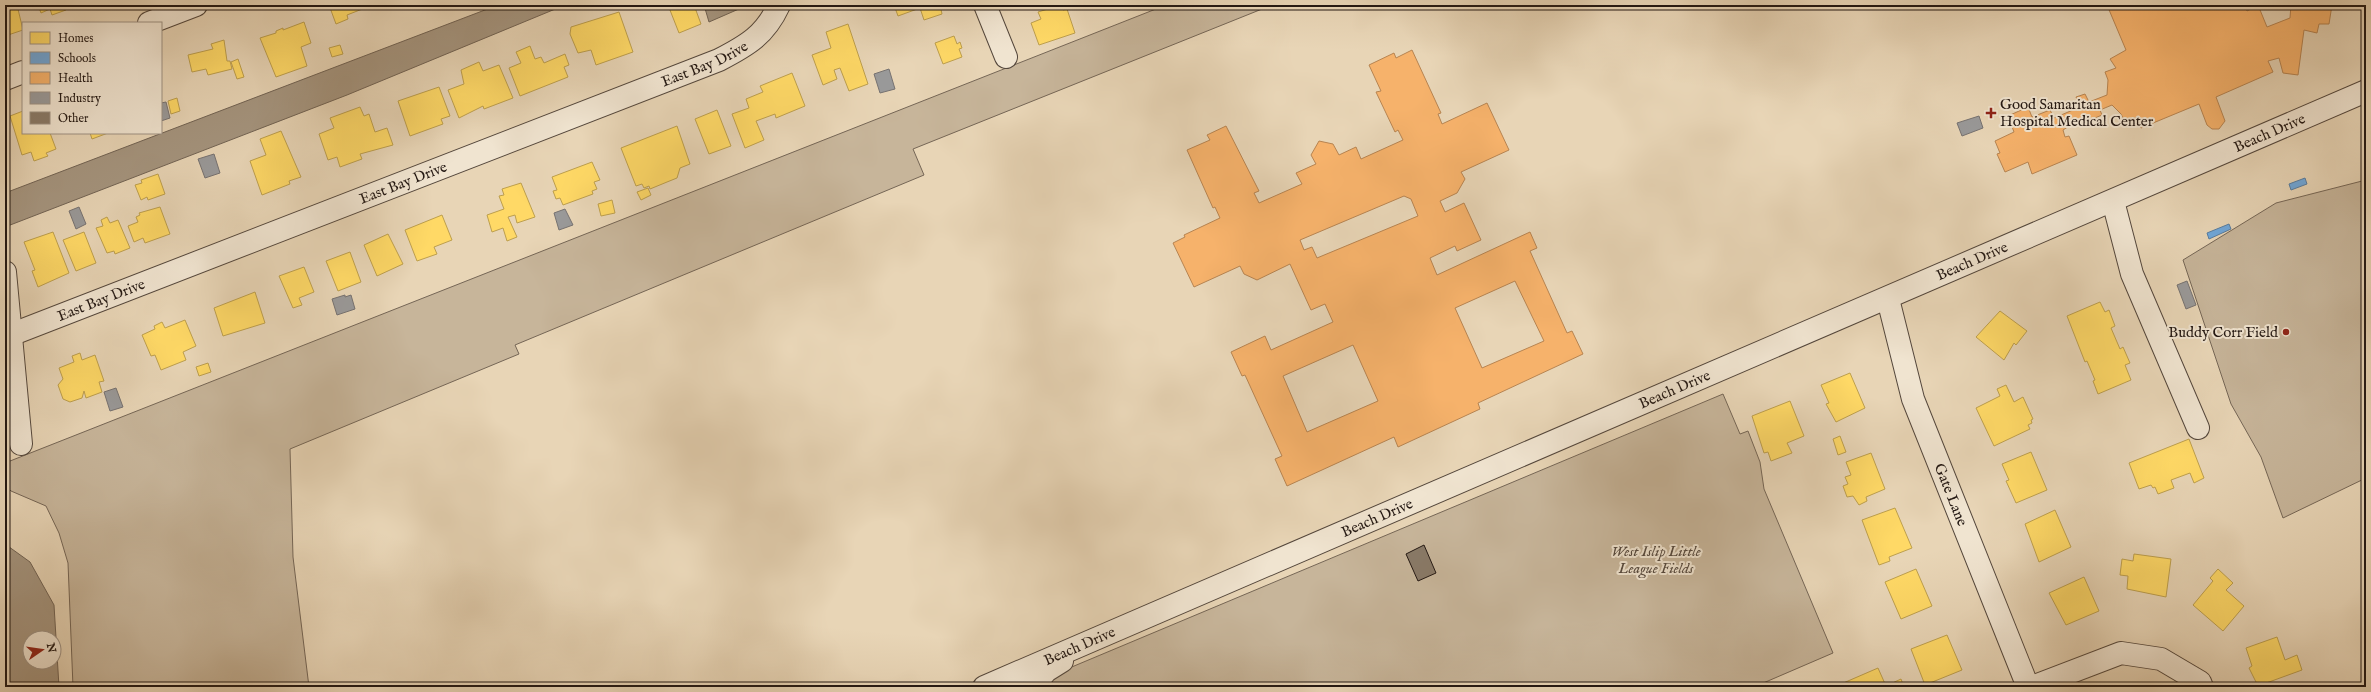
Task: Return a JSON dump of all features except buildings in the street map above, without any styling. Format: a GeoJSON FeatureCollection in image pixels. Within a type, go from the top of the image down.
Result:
{"type":"FeatureCollection","features":[{"type":"Feature","properties":{"kind":"street"},"geometry":{"type":"LineString","coordinates":[[152,22],[196,5]]}},
{"type":"Feature","properties":{"kind":"street","name":"East Bay Drive"},"geometry":{"type":"LineString","coordinates":[[7,336],[719,60],[747,46],[770,24],[779,5]]}},
{"type":"Feature","properties":{"kind":"street"},"geometry":{"type":"LineString","coordinates":[[985,5],[1006,57]]}},
{"type":"Feature","properties":{"kind":"street"},"geometry":{"type":"LineString","coordinates":[[5,79],[22,72]]}},
{"type":"Feature","properties":{"kind":"street","name":"Beach Drive"},"geometry":{"type":"LineString","coordinates":[[984,687],[1888,299],[2366,91]]}},
{"type":"Feature","properties":{"kind":"street"},"geometry":{"type":"LineString","coordinates":[[2113,200],[2132,274],[2198,428]]}},
{"type":"Feature","properties":{"kind":"street"},"geometry":{"type":"LineString","coordinates":[[5,272],[7,336],[21,444]]}},
{"type":"Feature","properties":{"kind":"street","name":"Gate Lane"},"geometry":{"type":"LineString","coordinates":[[1888,299],[1913,399],[2028,687]]}},
{"type":"Feature","properties":{"kind":"street"},"geometry":{"type":"LineString","coordinates":[[1033,687],[1046,671],[1108,634]]}},
{"type":"Feature","properties":{"kind":"street"},"geometry":{"type":"LineString","coordinates":[[2032,687],[2121,653],[2161,659],[2200,682],[2202,687]]}},
{"type":"Feature","properties":{"kind":"green space"},"geometry":{"type":"Polygon","coordinates":[[[1166,5],[1272,5],[913,149],[924,175],[515,345],[519,354],[290,449],[293,557],[309,687],[73,687],[68,563],[59,533],[46,506],[11,491],[5,485],[5,463],[1166,5]]]}},
{"type":"Feature","properties":{"kind":"green space","name":"Buddy Corr Field"},"geometry":{"type":"Polygon","coordinates":[[[2366,180],[2366,478],[2283,518],[2261,457],[2231,404],[2183,260],[2276,203],[2366,180]]]}},
{"type":"Feature","properties":{"kind":"green space","name":"West Islip Little League Fields"},"geometry":{"type":"Polygon","coordinates":[[[1723,394],[1740,434],[1748,431],[1760,462],[1764,489],[1833,653],[1754,687],[1024,687],[1723,394]]]}},
{"type":"Feature","properties":{"kind":"shaded area"},"geometry":{"type":"Polygon","coordinates":[[[498,5],[565,5],[347,95],[5,227],[5,193],[498,5]]]}},
{"type":"Feature","properties":{"kind":"shaded area"},"geometry":{"type":"Polygon","coordinates":[[[704,5],[748,5],[709,22],[704,5]]]}},
{"type":"Feature","properties":{"kind":"shaded area"},"geometry":{"type":"Polygon","coordinates":[[[5,544],[30,562],[54,605],[56,630],[22,630],[22,670],[58,670],[59,687],[5,687],[5,544]]]}},
{"type":"Feature","properties":{"kind":"place","name":"Good Samaritan Hospital Medical Center"},"geometry":{"type":"Point","coordinates":[1991,113]}},
{"type":"Feature","properties":{"kind":"place","name":"Buddy Corr Field"},"geometry":{"type":"Point","coordinates":[2286,332]}}]}
